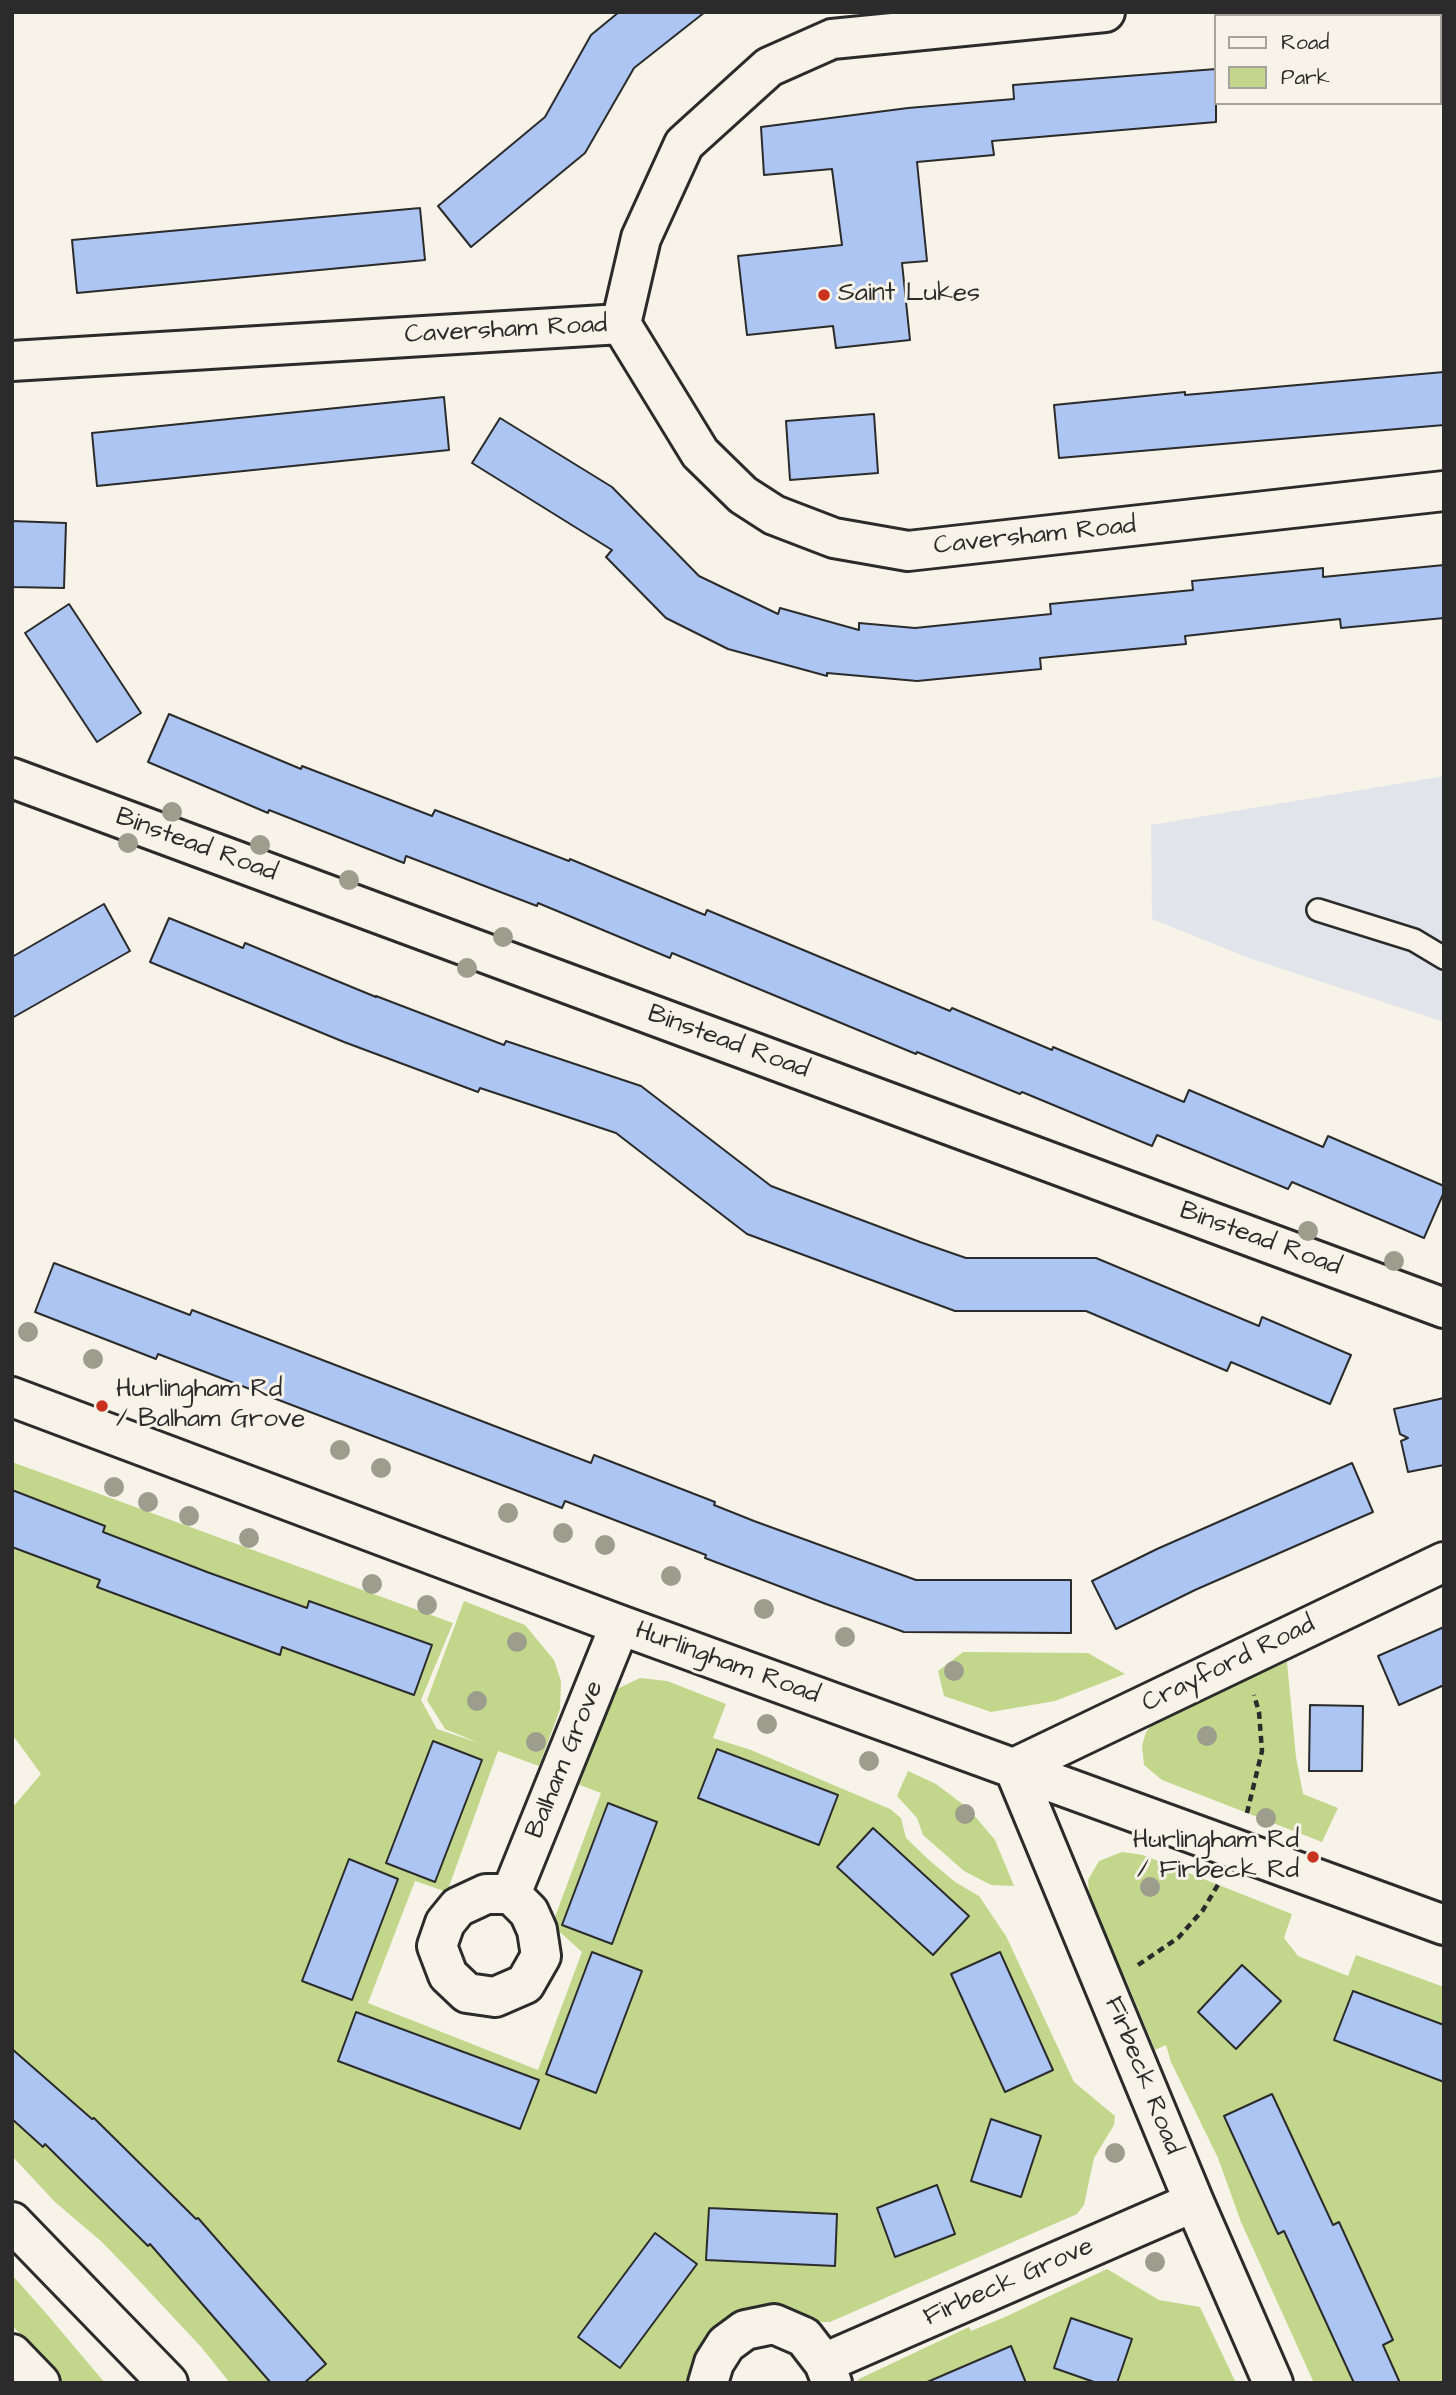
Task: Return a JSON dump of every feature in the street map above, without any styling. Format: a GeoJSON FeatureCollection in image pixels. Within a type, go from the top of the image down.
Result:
{"type":"FeatureCollection","features":[{"type":"Feature","properties":{"kind":"street"},"geometry":{"type":"LineString","coordinates":[[621,324],[640,238],[684,144],[769,67],[832,39],[1105,12]]}},
{"type":"Feature","properties":{"kind":"street","name":"Caversham Road"},"geometry":{"type":"LineString","coordinates":[[12,361],[621,324],[700,453],[743,495],[774,514],[834,538],[908,551],[1444,491]]}},
{"type":"Feature","properties":{"kind":"street","name":"Binstead Road"},"geometry":{"type":"LineString","coordinates":[[12,778],[1444,1308]]}},
{"type":"Feature","properties":{"kind":"street","name":"Hurlingham Road"},"geometry":{"type":"LineString","coordinates":[[12,1397],[620,1625],[1444,1925]]}},
{"type":"Feature","properties":{"kind":"street","name":"Crayford Road"},"geometry":{"type":"LineString","coordinates":[[1014,1768],[1444,1562]]}},
{"type":"Feature","properties":{"kind":"street","name":"Balham Grove"},"geometry":{"type":"LineString","coordinates":[[511,1894],[620,1625]]}},
{"type":"Feature","properties":{"kind":"street","name":"Firbeck Road"},"geometry":{"type":"LineString","coordinates":[[1014,1768],[1194,2202],[1273,2383]]}},
{"type":"Feature","properties":{"kind":"street","name":"Firbeck Grove"},"geometry":{"type":"LineString","coordinates":[[708,2383],[714,2363],[726,2344],[745,2330],[774,2324],[804,2337],[828,2373],[1194,2202]]}},
{"type":"Feature","properties":{"kind":"street"},"geometry":{"type":"LineString","coordinates":[[12,2222],[168,2383]]}},
{"type":"Feature","properties":{"kind":"street"},"geometry":{"type":"LineString","coordinates":[[12,2354],[40,2383]]}},
{"type":"Feature","properties":{"kind":"lane"},"geometry":{"type":"LineString","coordinates":[[1318,910],[1415,940],[1444,958]]}},
{"type":"Feature","properties":{"kind":"shaded area"},"geometry":{"type":"Polygon","coordinates":[[[1444,776],[1444,1022],[1249,958],[1152,919],[1151,825],[1444,776]]]}},
{"type":"Feature","properties":{"kind":"green space"},"geometry":{"type":"Polygon","coordinates":[[[12,1462],[453,1623],[421,1700],[437,1729],[479,1743],[445,1729],[427,1700],[464,1601],[525,1625],[554,1660],[561,1681],[560,1709],[539,1766],[498,1751],[447,1892],[415,1881],[368,2003],[538,2070],[582,1952],[552,1925],[601,1793],[572,1782],[599,1706],[619,1688],[640,1678],[667,1681],[726,1704],[713,1738],[751,1750],[890,1809],[901,1818],[906,1838],[955,1882],[979,1896],[1006,1936],[1074,2082],[1115,2116],[1114,2125],[1094,2158],[1084,2205],[1077,2214],[830,2322],[818,2322],[805,2316],[769,2311],[693,2383],[230,2383],[202,2348],[131,2272],[102,2242],[55,2202],[12,2156],[12,1808],[41,1774],[12,1734],[12,1462]]]}},
{"type":"Feature","properties":{"kind":"green space"},"geometry":{"type":"Polygon","coordinates":[[[963,1652],[1088,1653],[1125,1674],[1055,1701],[991,1712],[944,1696],[938,1671],[963,1652]]]}},
{"type":"Feature","properties":{"kind":"green space"},"geometry":{"type":"Polygon","coordinates":[[[1287,1662],[1296,1757],[1303,1794],[1338,1808],[1322,1842],[1162,1780],[1144,1765],[1142,1746],[1146,1732],[1160,1715],[1287,1662]]]}},
{"type":"Feature","properties":{"kind":"green space"},"geometry":{"type":"Polygon","coordinates":[[[908,1771],[936,1784],[968,1808],[995,1840],[1014,1886],[991,1885],[964,1871],[923,1835],[917,1818],[897,1796],[908,1771]]]}},
{"type":"Feature","properties":{"kind":"green space"},"geometry":{"type":"Polygon","coordinates":[[[1122,1852],[1143,1855],[1292,1914],[1284,1938],[1298,1956],[1348,1976],[1356,1955],[1444,1987],[1444,2383],[1314,2383],[1241,2222],[1218,2158],[1171,2062],[1166,2045],[1155,2050],[1090,1903],[1088,1880],[1099,1861],[1122,1852]]]}},
{"type":"Feature","properties":{"kind":"green space"},"geometry":{"type":"Polygon","coordinates":[[[1107,2269],[1159,2300],[1200,2307],[1236,2383],[855,2383],[969,2327],[971,2331],[1005,2317],[1107,2269]]]}},
{"type":"Feature","properties":{"kind":"green space"},"geometry":{"type":"Polygon","coordinates":[[[12,2275],[105,2383],[63,2383],[12,2325],[12,2275]]]}},
{"type":"Feature","properties":{"kind":"building"},"geometry":{"type":"Polygon","coordinates":[[[619,12],[705,12],[634,68],[585,153],[471,247],[438,206],[545,117],[591,35],[619,12]]]}},
{"type":"Feature","properties":{"kind":"building"},"geometry":{"type":"Polygon","coordinates":[[[1214,69],[1216,122],[992,141],[994,155],[917,162],[927,261],[902,263],[910,340],[836,348],[833,326],[747,335],[738,256],[842,245],[832,169],[764,175],[761,127],[908,108],[1014,99],[1013,85],[1214,69]]]}},
{"type":"Feature","properties":{"kind":"building"},"geometry":{"type":"Polygon","coordinates":[[[420,208],[425,260],[77,293],[72,240],[420,208]]]}},
{"type":"Feature","properties":{"kind":"building"},"geometry":{"type":"Polygon","coordinates":[[[1444,372],[1444,425],[1059,458],[1054,405],[1444,372]]]}},
{"type":"Feature","properties":{"kind":"building"},"geometry":{"type":"Polygon","coordinates":[[[444,397],[449,450],[97,486],[92,433],[444,397]]]}},
{"type":"Feature","properties":{"kind":"building"},"geometry":{"type":"Polygon","coordinates":[[[874,414],[878,473],[790,480],[786,421],[874,414]]]}},
{"type":"Feature","properties":{"kind":"building"},"geometry":{"type":"Polygon","coordinates":[[[500,418],[612,487],[699,576],[778,614],[780,608],[859,630],[859,623],[915,628],[1051,614],[1050,604],[1193,590],[1192,581],[1323,568],[1323,577],[1444,565],[1444,618],[1341,628],[1340,619],[1185,636],[1186,644],[1040,658],[1041,669],[917,681],[827,673],[827,676],[728,649],[666,618],[606,557],[612,550],[472,463],[500,418]]]}},
{"type":"Feature","properties":{"kind":"building"},"geometry":{"type":"Polygon","coordinates":[[[12,521],[66,523],[64,588],[12,587],[12,521]]]}},
{"type":"Feature","properties":{"kind":"building"},"geometry":{"type":"Polygon","coordinates":[[[69,604],[141,713],[97,742],[25,633],[69,604]]]}},
{"type":"Feature","properties":{"kind":"building"},"geometry":{"type":"Polygon","coordinates":[[[169,714],[301,769],[302,766],[432,816],[435,810],[569,861],[570,859],[705,915],[707,910],[950,1011],[952,1008],[1052,1050],[1053,1047],[1184,1102],[1189,1090],[1323,1147],[1328,1136],[1444,1186],[1444,1192],[1424,1238],[1292,1182],[1288,1189],[1157,1135],[1152,1146],[1022,1092],[1020,1094],[917,1052],[916,1054],[672,953],[670,958],[538,903],[537,906],[406,856],[404,863],[269,810],[268,813],[148,762],[169,714]]]}},
{"type":"Feature","properties":{"kind":"building"},"geometry":{"type":"Polygon","coordinates":[[[104,904],[130,951],[12,1018],[12,957],[104,904]]]}},
{"type":"Feature","properties":{"kind":"building"},"geometry":{"type":"Polygon","coordinates":[[[169,918],[243,948],[245,943],[376,997],[504,1045],[506,1041],[641,1086],[771,1186],[920,1242],[966,1258],[1096,1258],[1259,1326],[1262,1317],[1351,1355],[1330,1404],[1231,1362],[1227,1371],[1086,1311],[955,1311],[747,1234],[616,1133],[480,1088],[478,1092],[344,1042],[150,962],[169,918]]]}},
{"type":"Feature","properties":{"kind":"building"},"geometry":{"type":"Polygon","coordinates":[[[54,1263],[190,1315],[192,1310],[591,1463],[594,1455],[715,1502],[714,1505],[754,1521],[916,1580],[1071,1580],[1071,1633],[904,1632],[705,1558],[706,1555],[565,1501],[562,1508],[158,1354],[156,1359],[35,1312],[54,1263]]]}},
{"type":"Feature","properties":{"kind":"building"},"geometry":{"type":"Polygon","coordinates":[[[1444,1398],[1444,1465],[1408,1472],[1401,1441],[1408,1438],[1400,1434],[1394,1409],[1444,1398]]]}},
{"type":"Feature","properties":{"kind":"building"},"geometry":{"type":"Polygon","coordinates":[[[1352,1463],[1373,1512],[1195,1590],[1116,1629],[1092,1581],[1157,1549],[1352,1463]]]}},
{"type":"Feature","properties":{"kind":"building"},"geometry":{"type":"Polygon","coordinates":[[[12,1490],[105,1526],[103,1532],[207,1572],[307,1608],[309,1601],[432,1645],[414,1695],[282,1647],[280,1655],[97,1587],[100,1580],[12,1547],[12,1490]]]}},
{"type":"Feature","properties":{"kind":"building"},"geometry":{"type":"Polygon","coordinates":[[[1444,1627],[1444,1685],[1399,1705],[1378,1656],[1444,1627]]]}},
{"type":"Feature","properties":{"kind":"building"},"geometry":{"type":"Polygon","coordinates":[[[1310,1705],[1363,1706],[1362,1771],[1309,1771],[1310,1705]]]}},
{"type":"Feature","properties":{"kind":"building"},"geometry":{"type":"Polygon","coordinates":[[[433,1741],[482,1760],[435,1882],[386,1863],[433,1741]]]}},
{"type":"Feature","properties":{"kind":"building"},"geometry":{"type":"Polygon","coordinates":[[[717,1749],[838,1795],[819,1845],[698,1798],[717,1749]]]}},
{"type":"Feature","properties":{"kind":"building"},"geometry":{"type":"Polygon","coordinates":[[[608,1803],[657,1822],[612,1944],[562,1925],[608,1803]]]}},
{"type":"Feature","properties":{"kind":"building"},"geometry":{"type":"Polygon","coordinates":[[[873,1828],[969,1916],[933,1955],[837,1867],[873,1828]]]}},
{"type":"Feature","properties":{"kind":"building"},"geometry":{"type":"Polygon","coordinates":[[[349,1859],[398,1879],[352,2000],[302,1981],[349,1859]]]}},
{"type":"Feature","properties":{"kind":"building"},"geometry":{"type":"Polygon","coordinates":[[[592,1952],[642,1971],[596,2093],[546,2074],[592,1952]]]}},
{"type":"Feature","properties":{"kind":"building"},"geometry":{"type":"Polygon","coordinates":[[[1000,1952],[1053,2070],[1005,2092],[951,1974],[1000,1952]]]}},
{"type":"Feature","properties":{"kind":"building"},"geometry":{"type":"Polygon","coordinates":[[[1242,1965],[1281,2001],[1236,2049],[1198,2012],[1242,1965]]]}},
{"type":"Feature","properties":{"kind":"building"},"geometry":{"type":"Polygon","coordinates":[[[1353,1991],[1444,2025],[1444,2082],[1334,2040],[1353,1991]]]}},
{"type":"Feature","properties":{"kind":"building"},"geometry":{"type":"Polygon","coordinates":[[[356,2012],[539,2080],[520,2129],[338,2061],[356,2012]]]}},
{"type":"Feature","properties":{"kind":"building"},"geometry":{"type":"Polygon","coordinates":[[[12,2049],[94,2118],[196,2219],[198,2218],[326,2364],[304,2383],[271,2383],[150,2244],[148,2246],[45,2144],[43,2147],[12,2119],[12,2049]]]}},
{"type":"Feature","properties":{"kind":"building"},"geometry":{"type":"Polygon","coordinates":[[[1272,2094],[1333,2225],[1339,2222],[1393,2340],[1383,2345],[1400,2383],[1354,2383],[1284,2231],[1278,2234],[1224,2116],[1272,2094]]]}},
{"type":"Feature","properties":{"kind":"building"},"geometry":{"type":"Polygon","coordinates":[[[991,2119],[1041,2136],[1021,2197],[971,2181],[991,2119]]]}},
{"type":"Feature","properties":{"kind":"building"},"geometry":{"type":"Polygon","coordinates":[[[937,2185],[955,2234],[895,2257],[877,2208],[937,2185]]]}},
{"type":"Feature","properties":{"kind":"building"},"geometry":{"type":"Polygon","coordinates":[[[709,2208],[837,2214],[835,2266],[706,2260],[709,2208]]]}},
{"type":"Feature","properties":{"kind":"building"},"geometry":{"type":"Polygon","coordinates":[[[655,2233],[697,2264],[620,2368],[578,2337],[655,2233]]]}},
{"type":"Feature","properties":{"kind":"building"},"geometry":{"type":"Polygon","coordinates":[[[1071,2318],[1132,2339],[1117,2383],[1097,2383],[1054,2368],[1071,2318]]]}},
{"type":"Feature","properties":{"kind":"building"},"geometry":{"type":"Polygon","coordinates":[[[1011,2346],[1026,2383],[925,2383],[1011,2346]]]}},
{"type":"Feature","properties":{"kind":"place","name":"Saint Lukes"},"geometry":{"type":"Point","coordinates":[824,295]}},
{"type":"Feature","properties":{"kind":"place","name":"Hurlingham Rd / Balham Grove"},"geometry":{"type":"Point","coordinates":[102,1406]}},
{"type":"Feature","properties":{"kind":"place","name":"Hurlingham Rd / Firbeck Rd"},"geometry":{"type":"Point","coordinates":[1313,1857]}}]}
